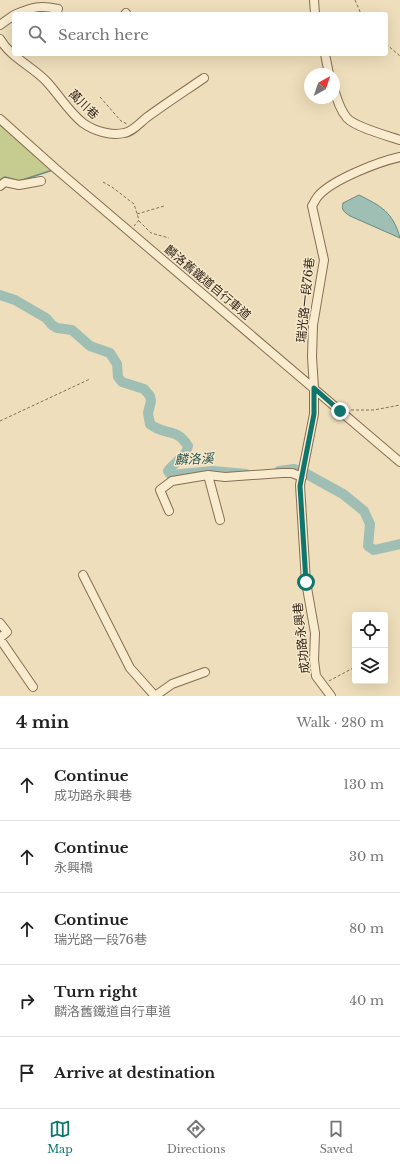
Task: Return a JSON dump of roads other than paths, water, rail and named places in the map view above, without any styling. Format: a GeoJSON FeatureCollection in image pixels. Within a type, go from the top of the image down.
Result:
{"type":"FeatureCollection","features":[{"type":"Feature","properties":{"kind":"street"},"geometry":{"type":"LineString","coordinates":[[314,0],[315,12]]}},
{"type":"Feature","properties":{"kind":"street"},"geometry":{"type":"LineString","coordinates":[[30,12],[43,6],[58,9]]}},
{"type":"Feature","properties":{"kind":"street"},"geometry":{"type":"LineString","coordinates":[[0,25],[12,16]]}},
{"type":"Feature","properties":{"kind":"street","name":"萬川巷"},"geometry":{"type":"LineString","coordinates":[[0,39],[4,46],[12,54]]}},
{"type":"Feature","properties":{"kind":"street","name":"萬川巷"},"geometry":{"type":"LineString","coordinates":[[14,56],[39,74],[83,123],[96,131],[113,133],[124,134],[134,128],[204,78]]}},
{"type":"Feature","properties":{"kind":"street"},"geometry":{"type":"LineString","coordinates":[[324,56],[328,68]]}},
{"type":"Feature","properties":{"kind":"street"},"geometry":{"type":"LineString","coordinates":[[339,104],[348,120],[400,140]]}},
{"type":"Feature","properties":{"kind":"street","name":"麟洛舊鐵道自行車道"},"geometry":{"type":"LineString","coordinates":[[0,119],[400,462]]}},
{"type":"Feature","properties":{"kind":"street","name":"瑞光路一段76巷"},"geometry":{"type":"LineString","coordinates":[[308,452],[314,414],[312,357],[313,325],[324,260],[312,206],[319,195],[336,182],[385,160],[400,156]]}},
{"type":"Feature","properties":{"kind":"street"},"geometry":{"type":"LineString","coordinates":[[0,186],[5,182],[19,185],[41,181]]}},
{"type":"Feature","properties":{"kind":"street","name":"成功路永興巷"},"geometry":{"type":"LineString","coordinates":[[308,452],[300,486],[306,582],[315,633],[314,660],[316,676],[331,696]]}},
{"type":"Feature","properties":{"kind":"street"},"geometry":{"type":"LineString","coordinates":[[169,511],[160,490],[172,481],[208,474],[226,477],[292,473],[302,477]]}},
{"type":"Feature","properties":{"kind":"street"},"geometry":{"type":"LineString","coordinates":[[208,474],[220,520]]}},
{"type":"Feature","properties":{"kind":"street"},"geometry":{"type":"LineString","coordinates":[[83,575],[130,668],[155,696],[172,684],[206,672]]}},
{"type":"Feature","properties":{"kind":"street"},"geometry":{"type":"LineString","coordinates":[[0,623],[6,632],[0,638],[33,687]]}},
{"type":"Feature","properties":{"kind":"water"},"geometry":{"type":"Polygon","coordinates":[[[359,195],[380,207],[390,216],[400,238],[350,216],[345,212],[342,207],[343,203],[359,195]]]}},
{"type":"Feature","properties":{"kind":"waterway"},"geometry":{"type":"LineString","coordinates":[[0,180],[5,177],[19,181],[53,170]]}},
{"type":"Feature","properties":{"kind":"waterway","name":"麟洛溪"},"geometry":{"type":"LineString","coordinates":[[0,295],[15,300],[46,318],[57,328],[72,330],[90,346],[110,353],[117,364],[118,377],[122,382],[144,389],[150,396],[151,401],[148,413],[150,424],[156,428],[179,436],[188,446],[185,454],[168,471],[171,475],[213,471],[246,474]]}},
{"type":"Feature","properties":{"kind":"waterway","name":"麟洛溪"},"geometry":{"type":"LineString","coordinates":[[279,471],[294,469],[303,472],[343,494],[364,511],[370,524],[368,546],[374,550],[400,544]]}}]}
